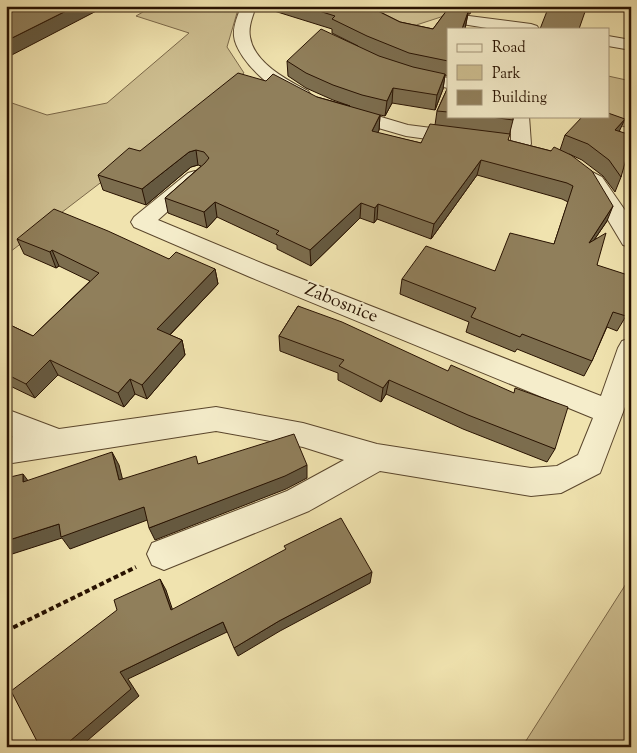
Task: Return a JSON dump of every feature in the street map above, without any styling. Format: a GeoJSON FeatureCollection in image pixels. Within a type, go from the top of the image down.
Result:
{"type":"FeatureCollection","features":[{"type":"Feature","properties":{"kind":"street"},"geometry":{"type":"LineString","coordinates":[[249,6],[242,26],[244,43],[254,62],[285,86],[320,104],[406,130],[480,140]]}},
{"type":"Feature","properties":{"kind":"street"},"geometry":{"type":"LineString","coordinates":[[461,20],[523,28]]}},
{"type":"Feature","properties":{"kind":"street"},"geometry":{"type":"LineString","coordinates":[[610,41],[631,45]]}},
{"type":"Feature","properties":{"kind":"street"},"geometry":{"type":"LineString","coordinates":[[393,69],[447,83]]}},
{"type":"Feature","properties":{"kind":"street"},"geometry":{"type":"LineString","coordinates":[[520,118],[522,146]]}},
{"type":"Feature","properties":{"kind":"street"},"geometry":{"type":"LineString","coordinates":[[574,165],[594,181],[619,218],[631,240]]}},
{"type":"Feature","properties":{"kind":"street","name":"Zabosnice"},"geometry":{"type":"LineString","coordinates":[[199,173],[142,222],[258,271],[610,412]]}},
{"type":"Feature","properties":{"kind":"street"},"geometry":{"type":"LineString","coordinates":[[6,452],[58,442],[216,419],[303,435],[377,457],[531,482],[561,479],[589,464],[610,412],[631,348]]}},
{"type":"Feature","properties":{"kind":"street"},"geometry":{"type":"LineString","coordinates":[[6,421],[58,442]]}},
{"type":"Feature","properties":{"kind":"street"},"geometry":{"type":"LineString","coordinates":[[164,554],[298,501],[377,457]]}},
{"type":"Feature","properties":{"kind":"path"},"geometry":{"type":"LineString","coordinates":[[6,630],[164,554]]}},
{"type":"Feature","properties":{"kind":"green space"},"geometry":{"type":"Polygon","coordinates":[[[153,6],[239,6],[227,47],[244,73],[6,255],[6,101],[47,115],[107,103],[189,33],[136,16],[153,6]]]}},
{"type":"Feature","properties":{"kind":"green space"},"geometry":{"type":"Polygon","coordinates":[[[351,6],[495,6],[444,16],[404,29],[351,6]]]}},
{"type":"Feature","properties":{"kind":"green space"},"geometry":{"type":"Polygon","coordinates":[[[610,76],[631,81],[631,128],[580,118],[610,118],[610,76]]]}},
{"type":"Feature","properties":{"kind":"green space"},"geometry":{"type":"Polygon","coordinates":[[[631,576],[631,747],[522,747],[631,576]]]}},
{"type":"Feature","properties":{"kind":"building"},"geometry":{"type":"Polygon","coordinates":[[[23,6],[76,6],[6,41],[6,14],[23,6]]]}},
{"type":"Feature","properties":{"kind":"building"},"geometry":{"type":"Polygon","coordinates":[[[303,6],[368,6],[400,22],[433,29],[450,6],[453,6],[458,11],[468,12],[462,28],[447,28],[447,61],[409,53],[332,19],[335,16],[303,6]]]}},
{"type":"Feature","properties":{"kind":"building"},"geometry":{"type":"Polygon","coordinates":[[[549,6],[587,6],[579,28],[540,28],[549,6]]]}},
{"type":"Feature","properties":{"kind":"building"},"geometry":{"type":"Polygon","coordinates":[[[321,29],[379,56],[413,67],[445,74],[437,95],[393,88],[387,101],[333,85],[306,73],[287,61],[321,29]]]}},
{"type":"Feature","properties":{"kind":"building"},"geometry":{"type":"Polygon","coordinates":[[[238,73],[266,81],[273,74],[317,97],[380,115],[372,131],[421,143],[430,124],[510,134],[508,140],[551,151],[554,147],[571,155],[592,171],[613,206],[589,243],[606,233],[597,265],[631,276],[631,302],[626,316],[613,312],[592,361],[522,334],[520,337],[471,317],[476,308],[402,279],[426,246],[495,271],[510,233],[554,244],[573,186],[481,160],[434,224],[378,204],[375,208],[361,203],[310,250],[276,234],[279,231],[215,202],[204,212],[165,198],[205,163],[209,158],[204,152],[196,150],[189,152],[142,189],[98,175],[129,148],[140,151],[238,73]]]}},
{"type":"Feature","properties":{"kind":"building"},"geometry":{"type":"Polygon","coordinates":[[[447,89],[447,112],[437,111],[447,89]]]}},
{"type":"Feature","properties":{"kind":"building"},"geometry":{"type":"Polygon","coordinates":[[[610,114],[625,119],[615,130],[631,135],[631,142],[621,177],[609,160],[588,144],[565,135],[581,118],[610,118],[610,114]]]}},
{"type":"Feature","properties":{"kind":"building"},"geometry":{"type":"Polygon","coordinates":[[[54,209],[169,259],[176,252],[215,269],[157,329],[182,340],[142,385],[130,379],[118,393],[50,360],[26,384],[6,374],[6,323],[33,336],[99,273],[52,250],[50,252],[17,239],[54,209]]]}},
{"type":"Feature","properties":{"kind":"building"},"geometry":{"type":"Polygon","coordinates":[[[298,306],[342,322],[448,371],[451,365],[514,393],[515,388],[568,407],[555,449],[468,415],[389,380],[383,388],[339,366],[344,360],[279,336],[298,306]]]}},
{"type":"Feature","properties":{"kind":"building"},"geometry":{"type":"Polygon","coordinates":[[[294,434],[307,465],[285,476],[149,528],[144,507],[61,537],[59,524],[6,541],[6,478],[23,474],[23,482],[112,452],[119,480],[196,456],[198,464],[294,434]]]}},
{"type":"Feature","properties":{"kind":"building"},"geometry":{"type":"Polygon","coordinates":[[[341,518],[372,572],[279,621],[234,648],[223,622],[120,672],[131,689],[63,747],[40,747],[11,691],[117,610],[114,600],[160,579],[171,610],[286,549],[284,546],[341,518]]]}}]}
